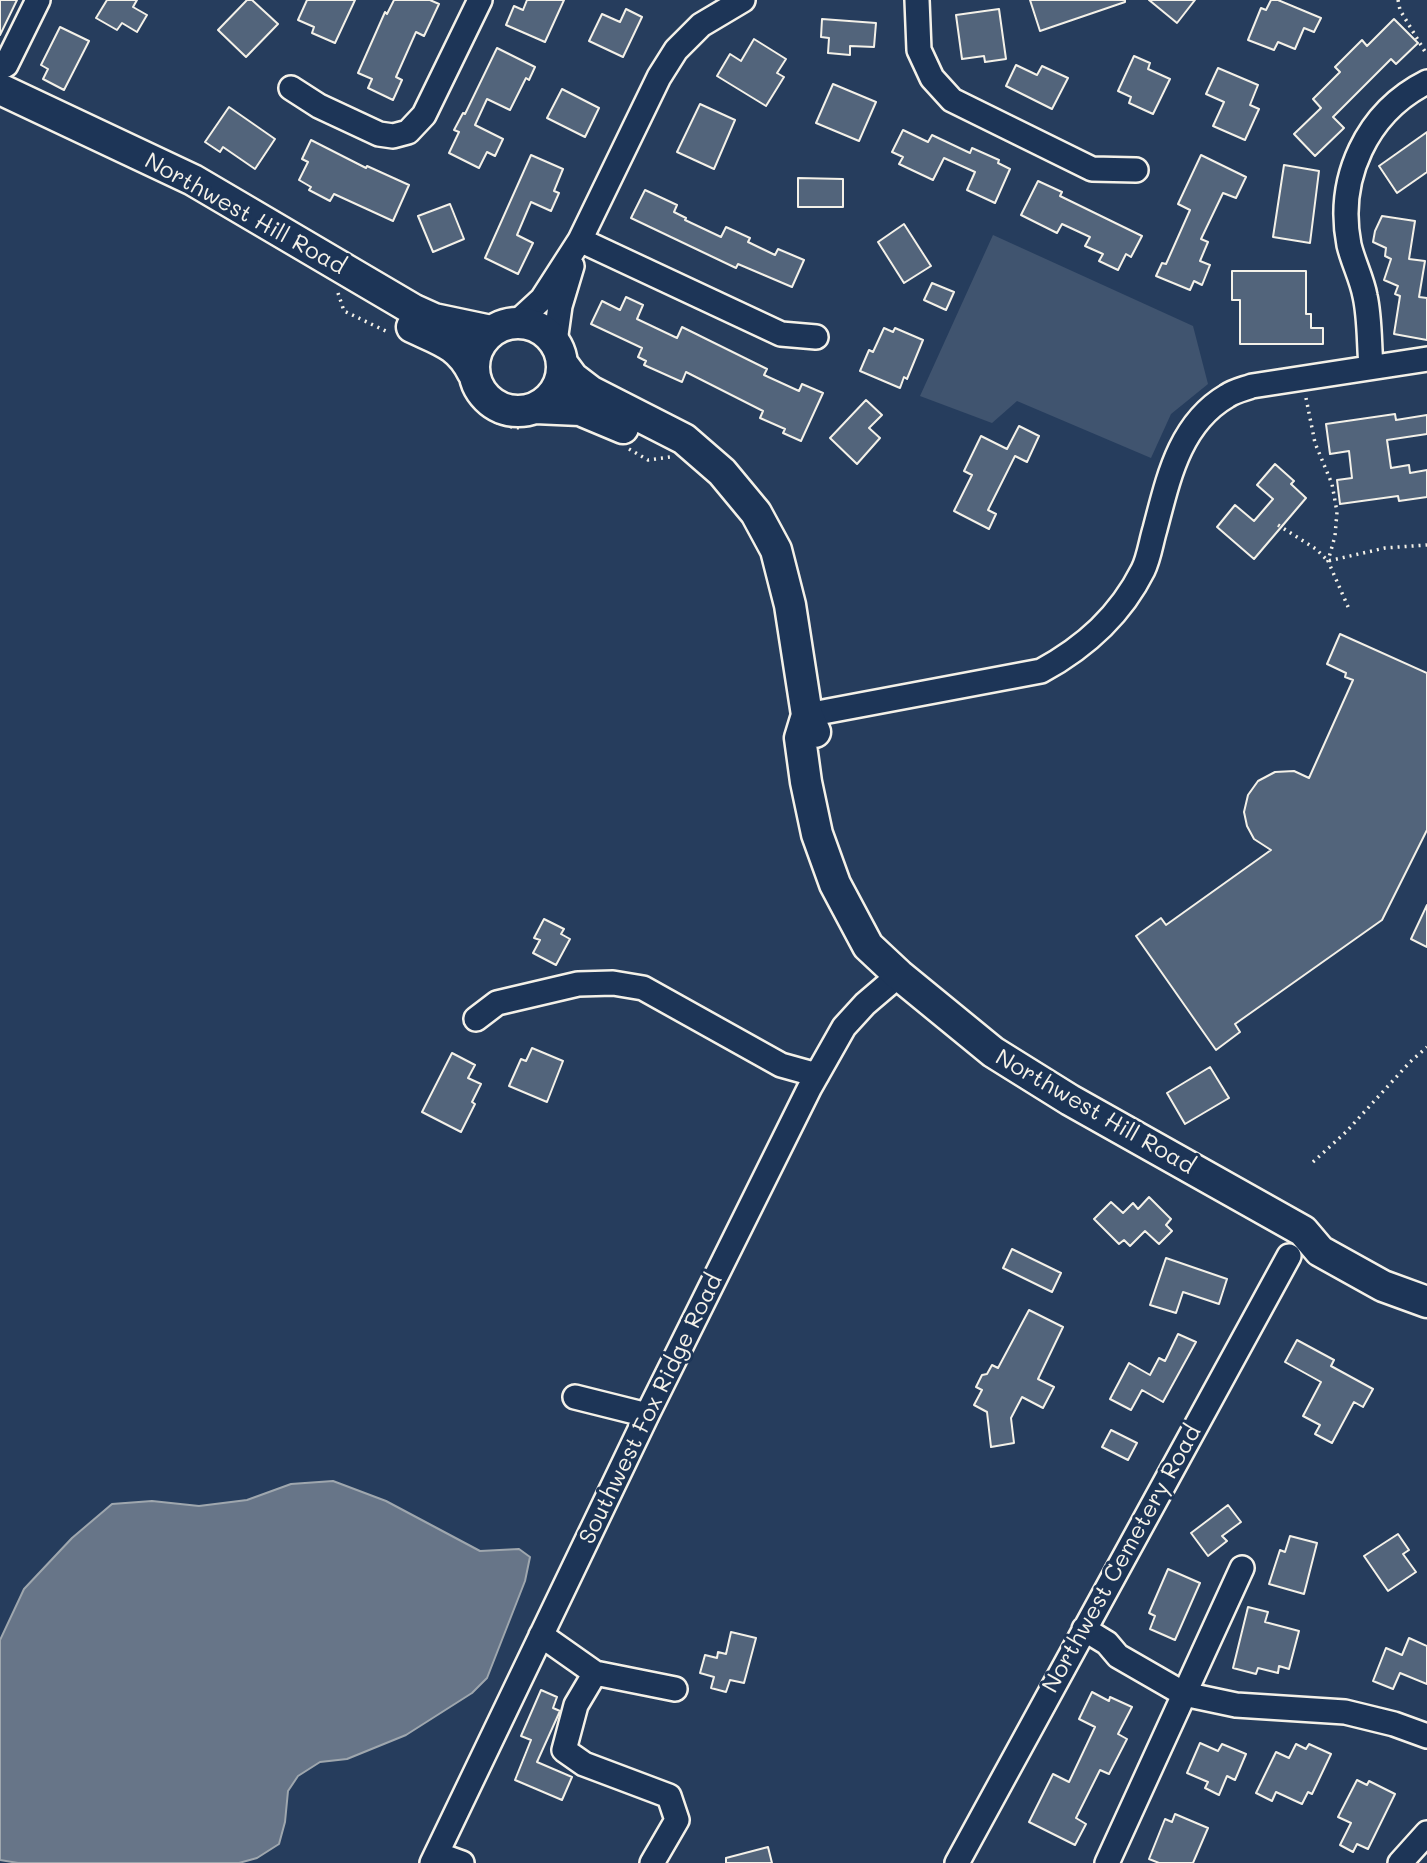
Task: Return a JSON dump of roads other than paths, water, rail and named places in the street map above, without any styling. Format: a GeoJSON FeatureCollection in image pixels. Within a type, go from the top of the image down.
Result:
{"type":"FeatureCollection","features":[{"type":"Feature","properties":{"kind":"main road","name":"Northwest Hill Road"},"geometry":{"type":"LineString","coordinates":[[3,77],[193,180],[414,310],[434,319],[504,327]]}},
{"type":"Feature","properties":{"kind":"main road","name":"Northwest Hill Road"},"geometry":{"type":"LineString","coordinates":[[0,110],[196,203],[336,287],[449,345],[465,357],[468,381]]}},
{"type":"Feature","properties":{"kind":"main road"},"geometry":{"type":"LineString","coordinates":[[790,605],[724,500],[708,482],[676,457],[630,431],[580,410],[530,418],[522,412],[508,411],[496,406],[485,398],[477,386],[468,381],[477,350],[504,327],[538,328],[559,352],[573,378],[590,391],[684,439],[722,472],[756,513],[776,550],[790,605],[807,715],[817,735],[827,802],[842,853],[862,896],[884,932],[899,975]]}},
{"type":"Feature","properties":{"kind":"main road"},"geometry":{"type":"LineString","coordinates":[[530,418],[556,390],[561,377],[559,352]]}},
{"type":"Feature","properties":{"kind":"main road","name":"Northwest Hill Road"},"geometry":{"type":"LineString","coordinates":[[899,975],[993,1052],[1296,1244],[1329,1234],[1394,1271],[1422,1300]]}},
{"type":"Feature","properties":{"kind":"street"},"geometry":{"type":"LineString","coordinates":[[3,77],[38,0]]}},
{"type":"Feature","properties":{"kind":"street"},"geometry":{"type":"LineString","coordinates":[[291,88],[319,106],[379,134],[393,136],[408,132],[424,115],[480,0]]}},
{"type":"Feature","properties":{"kind":"street"},"geometry":{"type":"LineString","coordinates":[[504,327],[542,299],[580,240],[659,77],[676,51],[701,25],[743,0]]}},
{"type":"Feature","properties":{"kind":"street"},"geometry":{"type":"LineString","coordinates":[[917,0],[919,50],[932,78],[952,100],[1092,169],[1136,170]]}},
{"type":"Feature","properties":{"kind":"street"},"geometry":{"type":"LineString","coordinates":[[1371,366],[1366,298],[1349,244],[1346,204],[1350,178],[1359,150],[1375,122],[1395,103],[1427,82]]}},
{"type":"Feature","properties":{"kind":"street"},"geometry":{"type":"LineString","coordinates":[[580,240],[781,334],[816,337]]}},
{"type":"Feature","properties":{"kind":"street"},"geometry":{"type":"LineString","coordinates":[[559,352],[560,306],[580,240]]}},
{"type":"Feature","properties":{"kind":"street"},"geometry":{"type":"LineString","coordinates":[[807,715],[1041,671],[1072,654],[1101,628],[1144,568],[1168,479],[1183,441],[1201,417],[1227,395],[1252,386],[1427,359]]}},
{"type":"Feature","properties":{"kind":"street","name":"Southwest Fox Ridge Road"},"geometry":{"type":"LineString","coordinates":[[434,1858],[647,1415],[817,1074],[844,1027],[865,1004],[899,975]]}},
{"type":"Feature","properties":{"kind":"street"},"geometry":{"type":"LineString","coordinates":[[476,1019],[497,1003],[578,984],[613,983],[643,988],[781,1065],[817,1074]]}},
{"type":"Feature","properties":{"kind":"street","name":"Northwest Cemetery Road"},"geometry":{"type":"LineString","coordinates":[[957,1863],[1296,1244]]}},
{"type":"Feature","properties":{"kind":"street"},"geometry":{"type":"LineString","coordinates":[[575,1397],[647,1415]]}},
{"type":"Feature","properties":{"kind":"street"},"geometry":{"type":"LineString","coordinates":[[1107,1863],[1242,1568]]}},
{"type":"Feature","properties":{"kind":"street"},"geometry":{"type":"LineString","coordinates":[[1084,1629],[1107,1643],[1118,1656],[1184,1694],[1236,1705],[1345,1712],[1394,1724],[1427,1736]]}},
{"type":"Feature","properties":{"kind":"street"},"geometry":{"type":"LineString","coordinates":[[541,1635],[595,1673],[675,1689]]}},
{"type":"Feature","properties":{"kind":"street"},"geometry":{"type":"LineString","coordinates":[[595,1673],[576,1706],[564,1750],[584,1764],[669,1796],[677,1820],[652,1863]]}},
{"type":"Feature","properties":{"kind":"street"},"geometry":{"type":"LineString","coordinates":[[1400,1863],[1427,1833]]}},
{"type":"Feature","properties":{"kind":"street"},"geometry":{"type":"LineString","coordinates":[[434,1858],[462,1863]]}}]}
